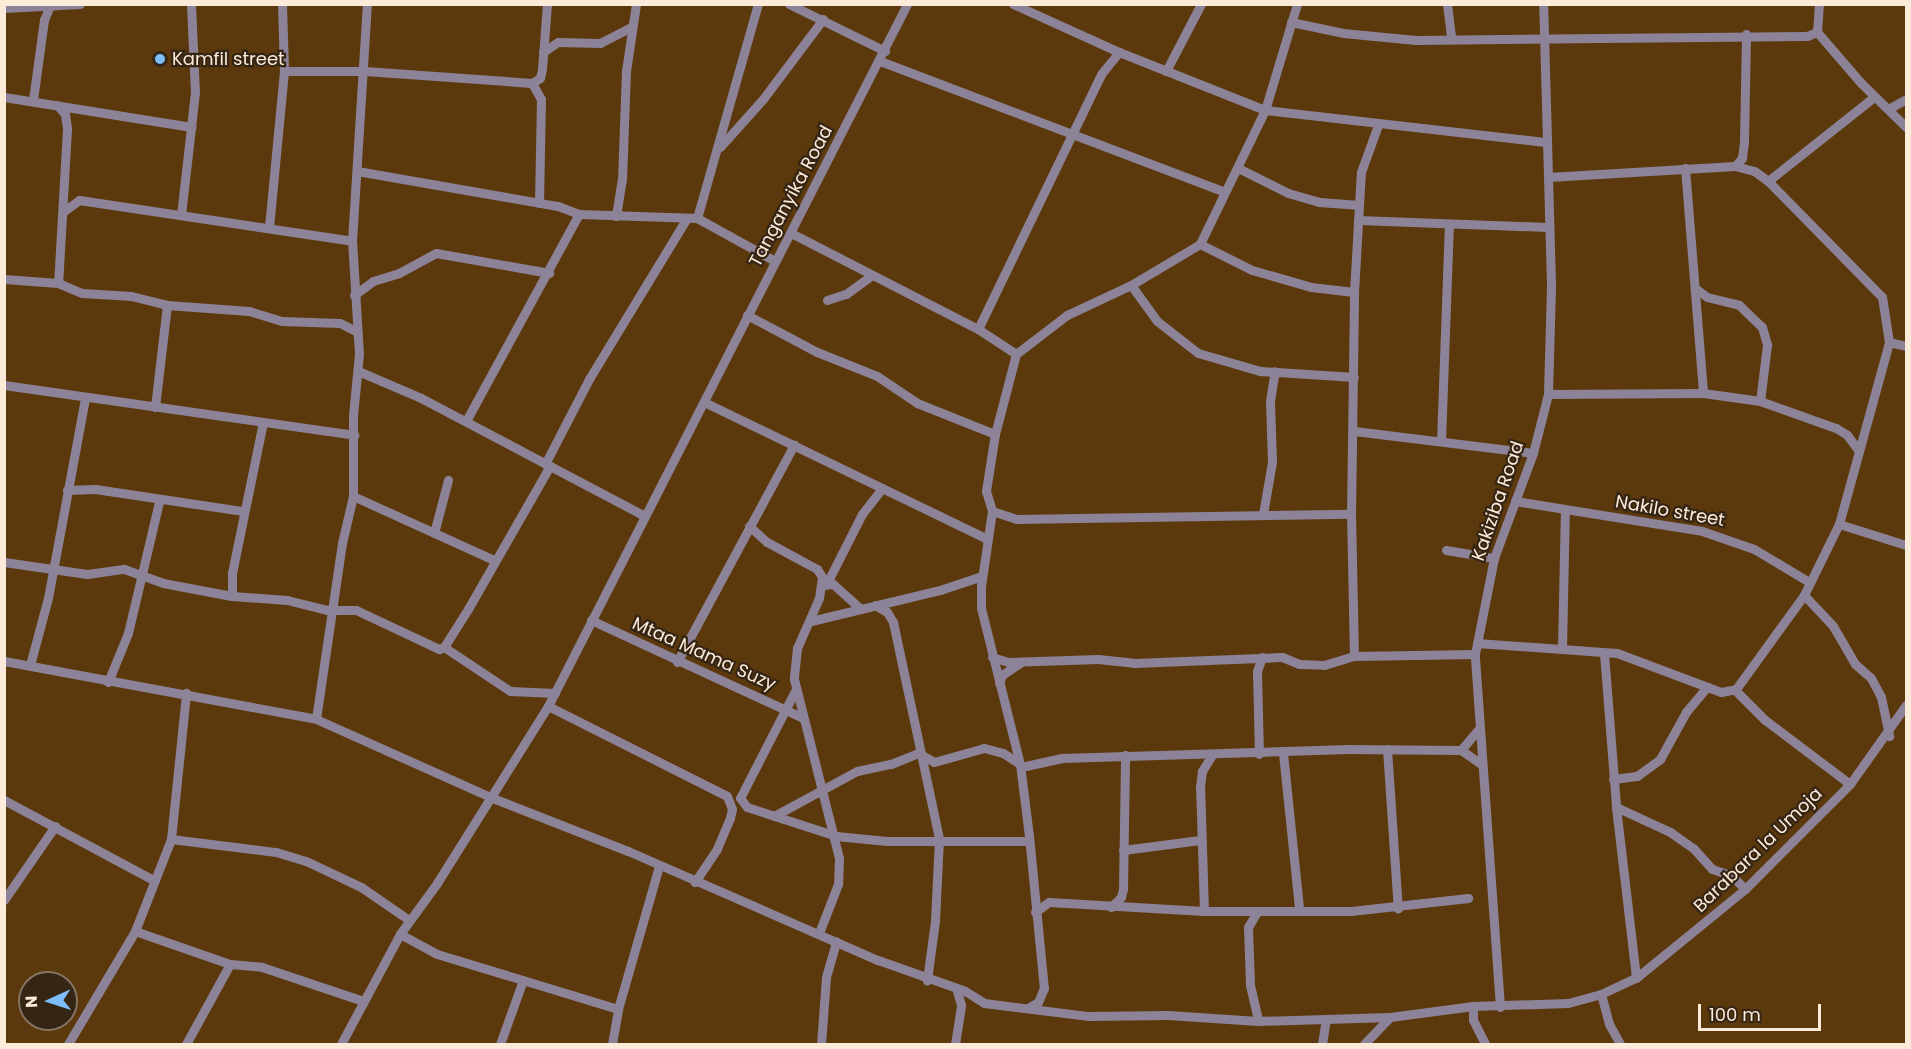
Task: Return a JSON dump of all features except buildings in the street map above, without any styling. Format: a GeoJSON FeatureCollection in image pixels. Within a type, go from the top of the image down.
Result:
{"type":"FeatureCollection","features":[{"type":"Feature","properties":{"kind":"street"},"geometry":{"type":"LineString","coordinates":[[4,8],[80,4]]}},
{"type":"Feature","properties":{"kind":"street"},"geometry":{"type":"LineString","coordinates":[[182,215],[196,68],[191,4]]}},
{"type":"Feature","properties":{"kind":"street"},"geometry":{"type":"LineString","coordinates":[[269,228],[284,71],[282,4]]}},
{"type":"Feature","properties":{"kind":"street"},"geometry":{"type":"LineString","coordinates":[[316,719],[353,496],[358,371],[352,240],[365,71],[367,4]]}},
{"type":"Feature","properties":{"kind":"street"},"geometry":{"type":"LineString","coordinates":[[284,71],[365,71],[532,83],[540,78],[547,4]]}},
{"type":"Feature","properties":{"kind":"street"},"geometry":{"type":"LineString","coordinates":[[616,216],[631,27],[636,4]]}},
{"type":"Feature","properties":{"kind":"street"},"geometry":{"type":"LineString","coordinates":[[697,218],[758,4]]}},
{"type":"Feature","properties":{"kind":"street"},"geometry":{"type":"LineString","coordinates":[[789,4],[885,51]]}},
{"type":"Feature","properties":{"kind":"street","name":"Tanganyika Road"},"geometry":{"type":"LineString","coordinates":[[341,1044],[400,934],[548,706],[908,4]]}},
{"type":"Feature","properties":{"kind":"street"},"geometry":{"type":"LineString","coordinates":[[1013,4],[1119,52],[1265,110],[1356,118],[1378,125],[1545,142]]}},
{"type":"Feature","properties":{"kind":"street"},"geometry":{"type":"LineString","coordinates":[[1166,71],[1201,4]]}},
{"type":"Feature","properties":{"kind":"street"},"geometry":{"type":"LineString","coordinates":[[1028,1008],[1038,1002],[1044,988],[1029,841],[1020,765],[981,608],[982,576],[992,511],[986,491],[995,434],[1016,354],[1067,315],[1131,285],[1200,244],[1223,191],[1238,168],[1265,110],[1297,4]]}},
{"type":"Feature","properties":{"kind":"street"},"geometry":{"type":"LineString","coordinates":[[1447,4],[1451,39]]}},
{"type":"Feature","properties":{"kind":"street","name":"Kakiziba Road"},"geometry":{"type":"LineString","coordinates":[[1500,1007],[1478,730],[1475,654],[1494,558],[1533,453],[1548,394],[1551,284],[1545,142],[1543,4]]}},
{"type":"Feature","properties":{"kind":"street"},"geometry":{"type":"LineString","coordinates":[[1819,4],[1817,32],[1874,97],[1890,108],[1906,127]]}},
{"type":"Feature","properties":{"kind":"street"},"geometry":{"type":"LineString","coordinates":[[33,100],[44,20],[50,5]]}},
{"type":"Feature","properties":{"kind":"street"},"geometry":{"type":"LineString","coordinates":[[716,151],[763,99],[823,19]]}},
{"type":"Feature","properties":{"kind":"street"},"geometry":{"type":"LineString","coordinates":[[1291,22],[1343,33],[1451,39],[1544,40],[1746,34],[1807,36],[1817,32]]}},
{"type":"Feature","properties":{"kind":"street"},"geometry":{"type":"LineString","coordinates":[[543,52],[558,42],[600,43],[631,27]]}},
{"type":"Feature","properties":{"kind":"street"},"geometry":{"type":"LineString","coordinates":[[1735,166],[1742,158],[1744,141],[1746,34]]}},
{"type":"Feature","properties":{"kind":"street"},"geometry":{"type":"LineString","coordinates":[[978,329],[1102,73],[1119,52]]}},
{"type":"Feature","properties":{"kind":"street"},"geometry":{"type":"LineString","coordinates":[[880,61],[1018,111],[1071,134],[1223,191]]}},
{"type":"Feature","properties":{"kind":"street"},"geometry":{"type":"LineString","coordinates":[[532,83],[541,99],[539,203]]}},
{"type":"Feature","properties":{"kind":"street"},"geometry":{"type":"LineString","coordinates":[[4,97],[192,127]]}},
{"type":"Feature","properties":{"kind":"street"},"geometry":{"type":"LineString","coordinates":[[1768,181],[1874,97]]}},
{"type":"Feature","properties":{"kind":"street"},"geometry":{"type":"LineString","coordinates":[[1890,108],[1906,99]]}},
{"type":"Feature","properties":{"kind":"street"},"geometry":{"type":"LineString","coordinates":[[57,105],[66,118],[64,211],[58,283]]}},
{"type":"Feature","properties":{"kind":"street"},"geometry":{"type":"LineString","coordinates":[[66,118],[77,108]]}},
{"type":"Feature","properties":{"kind":"street"},"geometry":{"type":"LineString","coordinates":[[1354,656],[1351,514],[1354,431],[1354,292],[1359,205],[1366,149],[1378,125]]}},
{"type":"Feature","properties":{"kind":"street"},"geometry":{"type":"LineString","coordinates":[[1478,643],[1617,653],[1721,692],[1735,690],[1804,595],[1839,524],[1889,342],[1882,297],[1768,181],[1754,171],[1735,166],[1548,177]]}},
{"type":"Feature","properties":{"kind":"street"},"geometry":{"type":"LineString","coordinates":[[1238,168],[1288,194],[1319,201],[1359,205]]}},
{"type":"Feature","properties":{"kind":"street"},"geometry":{"type":"LineString","coordinates":[[1685,168],[1703,393]]}},
{"type":"Feature","properties":{"kind":"street"},"geometry":{"type":"LineString","coordinates":[[357,171],[539,203],[579,214],[697,218],[776,261]]}},
{"type":"Feature","properties":{"kind":"street"},"geometry":{"type":"LineString","coordinates":[[65,186],[79,201],[352,240]]}},
{"type":"Feature","properties":{"kind":"street"},"geometry":{"type":"LineString","coordinates":[[64,211],[79,201]]}},
{"type":"Feature","properties":{"kind":"street"},"geometry":{"type":"LineString","coordinates":[[466,421],[549,273],[579,214]]}},
{"type":"Feature","properties":{"kind":"street"},"geometry":{"type":"LineString","coordinates":[[444,647],[548,465],[589,379],[687,218]]}},
{"type":"Feature","properties":{"kind":"street"},"geometry":{"type":"LineString","coordinates":[[1358,220],[1548,227]]}},
{"type":"Feature","properties":{"kind":"street"},"geometry":{"type":"LineString","coordinates":[[1441,441],[1449,225]]}},
{"type":"Feature","properties":{"kind":"street"},"geometry":{"type":"LineString","coordinates":[[791,233],[978,329],[1016,354]]}},
{"type":"Feature","properties":{"kind":"street"},"geometry":{"type":"LineString","coordinates":[[1200,244],[1252,270],[1311,287],[1354,292]]}},
{"type":"Feature","properties":{"kind":"street"},"geometry":{"type":"LineString","coordinates":[[354,295],[373,280],[399,273],[436,253],[549,273]]}},
{"type":"Feature","properties":{"kind":"street"},"geometry":{"type":"LineString","coordinates":[[826,300],[846,294],[872,275]]}},
{"type":"Feature","properties":{"kind":"street"},"geometry":{"type":"LineString","coordinates":[[6,281],[58,283],[82,292],[131,296],[167,305],[249,311],[297,323],[340,323],[356,330]]}},
{"type":"Feature","properties":{"kind":"street"},"geometry":{"type":"LineString","coordinates":[[1131,285],[1157,321],[1198,352],[1233,365],[1354,378]]}},
{"type":"Feature","properties":{"kind":"street"},"geometry":{"type":"LineString","coordinates":[[1695,288],[1707,297],[1740,305],[1762,327],[1767,345],[1760,401]]}},
{"type":"Feature","properties":{"kind":"street"},"geometry":{"type":"LineString","coordinates":[[155,407],[167,305]]}},
{"type":"Feature","properties":{"kind":"street"},"geometry":{"type":"LineString","coordinates":[[747,315],[817,352],[878,376],[917,403],[995,434]]}},
{"type":"Feature","properties":{"kind":"street"},"geometry":{"type":"LineString","coordinates":[[1889,342],[1906,346]]}},
{"type":"Feature","properties":{"kind":"street"},"geometry":{"type":"LineString","coordinates":[[358,371],[370,374],[466,421],[645,516]]}},
{"type":"Feature","properties":{"kind":"street"},"geometry":{"type":"LineString","coordinates":[[1263,514],[1272,462],[1270,401],[1275,371]]}},
{"type":"Feature","properties":{"kind":"street"},"geometry":{"type":"LineString","coordinates":[[4,385],[354,435]]}},
{"type":"Feature","properties":{"kind":"street"},"geometry":{"type":"LineString","coordinates":[[1548,394],[1703,393],[1760,401],[1836,428],[1847,435],[1859,451]]}},
{"type":"Feature","properties":{"kind":"street"},"geometry":{"type":"LineString","coordinates":[[30,665],[53,568],[85,398]]}},
{"type":"Feature","properties":{"kind":"street"},"geometry":{"type":"LineString","coordinates":[[704,402],[988,539]]}},
{"type":"Feature","properties":{"kind":"street"},"geometry":{"type":"LineString","coordinates":[[232,596],[243,511],[262,422]]}},
{"type":"Feature","properties":{"kind":"street"},"geometry":{"type":"LineString","coordinates":[[1354,431],[1533,453]]}},
{"type":"Feature","properties":{"kind":"street"},"geometry":{"type":"LineString","coordinates":[[677,662],[794,445]]}},
{"type":"Feature","properties":{"kind":"street"},"geometry":{"type":"LineString","coordinates":[[434,533],[448,480]]}},
{"type":"Feature","properties":{"kind":"street"},"geometry":{"type":"LineString","coordinates":[[819,933],[838,884],[836,836],[795,691],[797,648],[811,621],[825,585],[862,514],[882,488]]}},
{"type":"Feature","properties":{"kind":"street"},"geometry":{"type":"LineString","coordinates":[[67,490],[95,489],[159,502],[243,511]]}},
{"type":"Feature","properties":{"kind":"street"},"geometry":{"type":"LineString","coordinates":[[353,496],[494,560]]}},
{"type":"Feature","properties":{"kind":"street","name":"Nakilo street"},"geometry":{"type":"LineString","coordinates":[[1515,501],[1728,538],[1809,582]]}},
{"type":"Feature","properties":{"kind":"street"},"geometry":{"type":"LineString","coordinates":[[108,682],[128,633],[159,502]]}},
{"type":"Feature","properties":{"kind":"street"},"geometry":{"type":"LineString","coordinates":[[1562,649],[1565,510]]}},
{"type":"Feature","properties":{"kind":"street"},"geometry":{"type":"LineString","coordinates":[[992,511],[1016,519],[1351,514]]}},
{"type":"Feature","properties":{"kind":"street"},"geometry":{"type":"LineString","coordinates":[[1839,524],[1906,545]]}},
{"type":"Feature","properties":{"kind":"street"},"geometry":{"type":"LineString","coordinates":[[749,526],[767,542],[817,569],[825,585],[849,594],[860,608]]}},
{"type":"Feature","properties":{"kind":"street"},"geometry":{"type":"LineString","coordinates":[[1446,550],[1494,558]]}},
{"type":"Feature","properties":{"kind":"street"},"geometry":{"type":"LineString","coordinates":[[4,562],[87,574],[124,569],[142,576],[232,596],[287,600],[334,610],[356,610],[425,646],[444,647],[510,691],[555,693]]}},
{"type":"Feature","properties":{"kind":"street"},"geometry":{"type":"LineString","coordinates":[[811,621],[969,583],[982,576]]}},
{"type":"Feature","properties":{"kind":"street"},"geometry":{"type":"LineString","coordinates":[[1804,595],[1833,626],[1855,664],[1871,678],[1881,697],[1888,735]]}},
{"type":"Feature","properties":{"kind":"street"},"geometry":{"type":"LineString","coordinates":[[893,622],[904,599]]}},
{"type":"Feature","properties":{"kind":"street"},"geometry":{"type":"LineString","coordinates":[[875,605],[887,612],[893,622],[918,753],[939,839],[927,980]]}},
{"type":"Feature","properties":{"kind":"street","name":"Mtaa Mama Suzy"},"geometry":{"type":"LineString","coordinates":[[591,620],[677,662],[803,718]]}},
{"type":"Feature","properties":{"kind":"street"},"geometry":{"type":"LineString","coordinates":[[1604,653],[1613,779],[1636,978]]}},
{"type":"Feature","properties":{"kind":"street"},"geometry":{"type":"LineString","coordinates":[[992,657],[1021,662],[1262,657],[1324,665],[1354,656],[1475,654]]}},
{"type":"Feature","properties":{"kind":"street"},"geometry":{"type":"LineString","coordinates":[[1259,754],[1257,671],[1262,657]]}},
{"type":"Feature","properties":{"kind":"street","name":"Barabara la Umoja"},"geometry":{"type":"LineString","coordinates":[[4,661],[108,682],[186,693],[316,719],[490,797],[927,980],[956,988],[993,1005],[1089,1016],[1168,1015],[1258,1021],[1390,1017],[1473,1006],[1500,1007],[1568,1003],[1601,994],[1636,978],[1746,889],[1850,784],[1888,735],[1906,705]]}},
{"type":"Feature","properties":{"kind":"street"},"geometry":{"type":"LineString","coordinates":[[999,683],[1002,675],[1021,662]]}},
{"type":"Feature","properties":{"kind":"street"},"geometry":{"type":"LineString","coordinates":[[1613,779],[1637,776],[1660,759],[1686,712],[1707,687]]}},
{"type":"Feature","properties":{"kind":"street"},"geometry":{"type":"LineString","coordinates":[[1735,690],[1765,720],[1850,784]]}},
{"type":"Feature","properties":{"kind":"street"},"geometry":{"type":"LineString","coordinates":[[795,691],[784,708],[740,798],[747,807],[836,836],[887,841],[939,839],[1029,841]]}},
{"type":"Feature","properties":{"kind":"street"},"geometry":{"type":"LineString","coordinates":[[68,1044],[135,931],[171,839],[186,693]]}},
{"type":"Feature","properties":{"kind":"street"},"geometry":{"type":"LineString","coordinates":[[548,706],[727,796],[732,809],[730,818],[717,849],[695,882]]}},
{"type":"Feature","properties":{"kind":"street"},"geometry":{"type":"LineString","coordinates":[[1461,750],[1478,730]]}},
{"type":"Feature","properties":{"kind":"street"},"geometry":{"type":"LineString","coordinates":[[918,753],[934,762],[984,748],[1003,753],[1020,765],[1062,758],[1125,755],[1259,754],[1387,749],[1461,750],[1481,764]]}},
{"type":"Feature","properties":{"kind":"street"},"geometry":{"type":"LineString","coordinates":[[1387,749],[1398,909]]}},
{"type":"Feature","properties":{"kind":"street"},"geometry":{"type":"LineString","coordinates":[[774,816],[823,787],[857,771],[891,764],[918,753]]}},
{"type":"Feature","properties":{"kind":"street"},"geometry":{"type":"LineString","coordinates":[[1283,753],[1299,909]]}},
{"type":"Feature","properties":{"kind":"street"},"geometry":{"type":"LineString","coordinates":[[1110,907],[1122,897],[1125,755]]}},
{"type":"Feature","properties":{"kind":"street"},"geometry":{"type":"LineString","coordinates":[[1204,911],[1200,840],[1202,771],[1212,755]]}},
{"type":"Feature","properties":{"kind":"street"},"geometry":{"type":"LineString","coordinates":[[4,800],[155,881]]}},
{"type":"Feature","properties":{"kind":"street"},"geometry":{"type":"LineString","coordinates":[[1616,807],[1670,832],[1694,849],[1712,869],[1731,875],[1746,889]]}},
{"type":"Feature","properties":{"kind":"street"},"geometry":{"type":"LineString","coordinates":[[4,900],[54,825]]}},
{"type":"Feature","properties":{"kind":"street"},"geometry":{"type":"LineString","coordinates":[[171,839],[276,852],[306,861],[361,887],[409,920]]}},
{"type":"Feature","properties":{"kind":"street"},"geometry":{"type":"LineString","coordinates":[[1123,850],[1200,840]]}},
{"type":"Feature","properties":{"kind":"street"},"geometry":{"type":"LineString","coordinates":[[612,1044],[618,1009],[659,866]]}},
{"type":"Feature","properties":{"kind":"street"},"geometry":{"type":"LineString","coordinates":[[1034,895],[1049,902],[1110,907],[1257,912],[1299,909],[1398,909],[1468,898]]}},
{"type":"Feature","properties":{"kind":"street"},"geometry":{"type":"LineString","coordinates":[[1035,912],[1049,902]]}},
{"type":"Feature","properties":{"kind":"street"},"geometry":{"type":"LineString","coordinates":[[1257,912],[1248,927],[1250,985],[1258,1021]]}},
{"type":"Feature","properties":{"kind":"street"},"geometry":{"type":"LineString","coordinates":[[135,931],[230,964],[262,967],[363,1001]]}},
{"type":"Feature","properties":{"kind":"street"},"geometry":{"type":"LineString","coordinates":[[400,934],[437,954],[618,1009]]}},
{"type":"Feature","properties":{"kind":"street"},"geometry":{"type":"LineString","coordinates":[[821,1044],[826,977],[836,941]]}},
{"type":"Feature","properties":{"kind":"street"},"geometry":{"type":"LineString","coordinates":[[186,1044],[230,964]]}},
{"type":"Feature","properties":{"kind":"street"},"geometry":{"type":"LineString","coordinates":[[500,1044],[523,980]]}},
{"type":"Feature","properties":{"kind":"street"},"geometry":{"type":"LineString","coordinates":[[955,1044],[961,1005],[956,988]]}},
{"type":"Feature","properties":{"kind":"street"},"geometry":{"type":"LineString","coordinates":[[1601,994],[1609,1024],[1620,1044]]}},
{"type":"Feature","properties":{"kind":"street"},"geometry":{"type":"LineString","coordinates":[[961,1005],[975,997]]}},
{"type":"Feature","properties":{"kind":"street"},"geometry":{"type":"LineString","coordinates":[[1473,1006],[1473,1020],[1485,1044]]}},
{"type":"Feature","properties":{"kind":"street"},"geometry":{"type":"LineString","coordinates":[[1364,1044],[1390,1017]]}},
{"type":"Feature","properties":{"kind":"street"},"geometry":{"type":"LineString","coordinates":[[1322,1044],[1326,1020]]}},
{"type":"Feature","properties":{"kind":"place","name":"Kamfil street"},"geometry":{"type":"Point","coordinates":[160,59]}}]}
